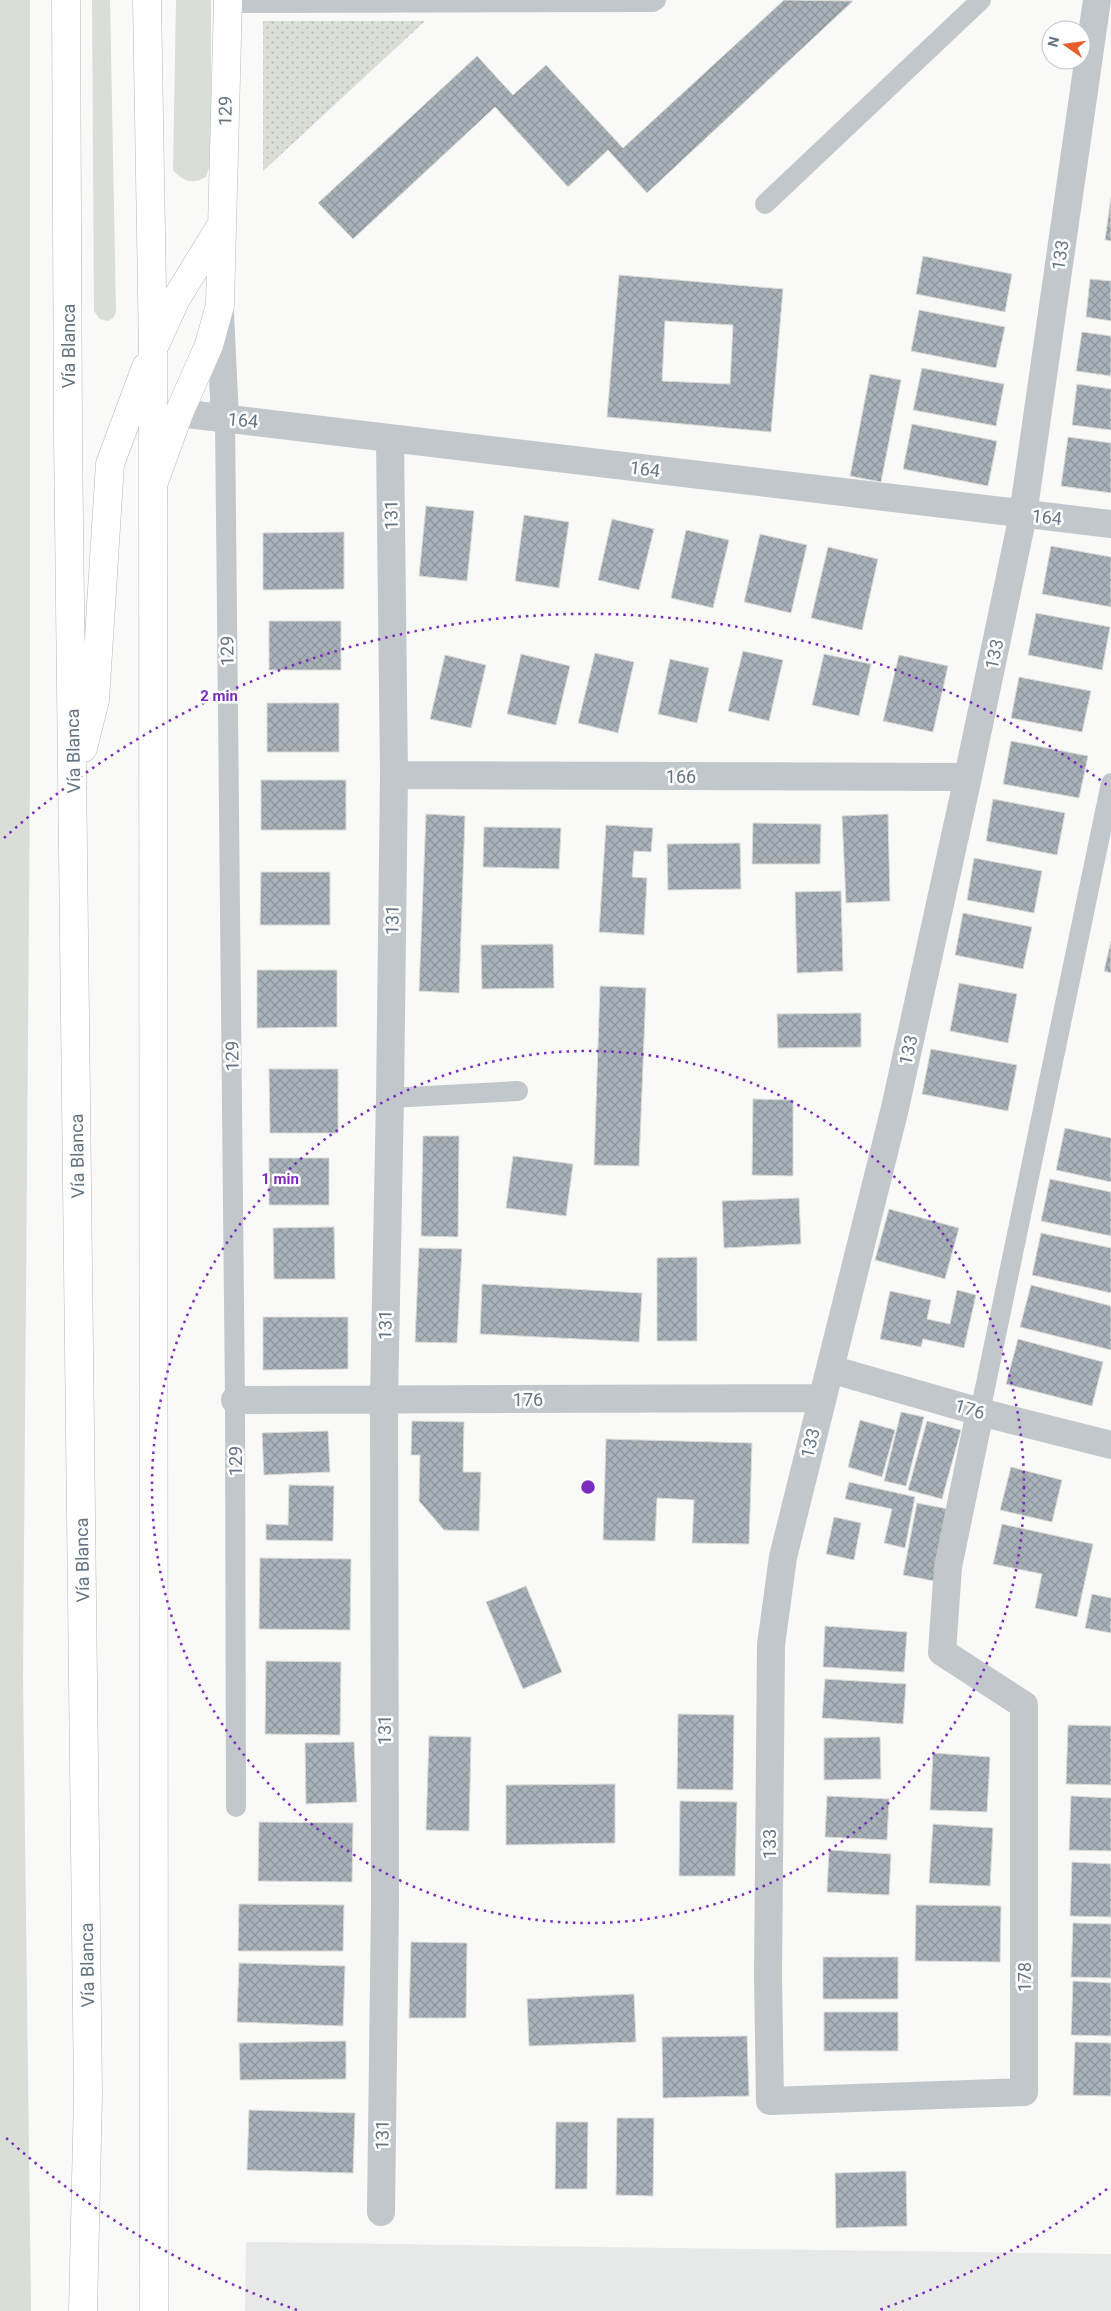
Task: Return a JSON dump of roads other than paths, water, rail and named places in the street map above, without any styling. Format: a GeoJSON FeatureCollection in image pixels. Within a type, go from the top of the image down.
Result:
{"type":"FeatureCollection","features":[{"type":"Feature","properties":{"kind":"main road","name":"Vía Blanca"},"geometry":{"type":"LineString","coordinates":[[66,0],[68,437],[74,785],[88,2095],[83,2311]]}},
{"type":"Feature","properties":{"kind":"main road"},"geometry":{"type":"LineString","coordinates":[[147,0],[153,349],[154,2311]]}},
{"type":"Feature","properties":{"kind":"main road","name":"129"},"geometry":{"type":"LineString","coordinates":[[152,486],[179,414],[209,345],[220,305],[228,1]]}},
{"type":"Feature","properties":{"kind":"main road","name":"129"},"geometry":{"type":"LineString","coordinates":[[74,785],[95,700],[110,464],[153,349],[176,299],[222,222]]}},
{"type":"Feature","properties":{"kind":"street","name":"133"},"geometry":{"type":"LineString","coordinates":[[770,2101],[768,1974],[771,1645],[783,1557],[821,1398],[830,1369],[895,1108],[968,777],[1023,515],[1098,0]]}},
{"type":"Feature","properties":{"kind":"street","name":"129"},"geometry":{"type":"LineString","coordinates":[[220,305],[225,419]]}},
{"type":"Feature","properties":{"kind":"street","name":"164"},"geometry":{"type":"LineString","coordinates":[[179,414],[1111,524]]}},
{"type":"Feature","properties":{"kind":"street","name":"131"},"geometry":{"type":"LineString","coordinates":[[382,2212],[385,1902],[384,1399],[394,775],[390,438]]}},
{"type":"Feature","properties":{"kind":"street","name":"166"},"geometry":{"type":"LineString","coordinates":[[394,775],[968,777]]}},
{"type":"Feature","properties":{"kind":"street","name":"176"},"geometry":{"type":"LineString","coordinates":[[830,1369],[980,1412],[1111,1445]]}},
{"type":"Feature","properties":{"kind":"street","name":"176"},"geometry":{"type":"LineString","coordinates":[[235,1400],[821,1398]]}},
{"type":"Feature","properties":{"kind":"street","name":"178"},"geometry":{"type":"LineString","coordinates":[[770,2101],[1024,2092],[1024,1705],[942,1652],[948,1567],[980,1412]]}},
{"type":"Feature","properties":{"kind":"lane"},"geometry":{"type":"LineString","coordinates":[[228,1],[653,2],[656,0]]}},
{"type":"Feature","properties":{"kind":"lane"},"geometry":{"type":"LineString","coordinates":[[765,204],[981,0]]}},
{"type":"Feature","properties":{"kind":"lane","name":"129"},"geometry":{"type":"LineString","coordinates":[[225,419],[235,1400],[236,1807]]}},
{"type":"Feature","properties":{"kind":"lane"},"geometry":{"type":"LineString","coordinates":[[980,1412],[1111,783]]}},
{"type":"Feature","properties":{"kind":"lane"},"geometry":{"type":"LineString","coordinates":[[390,1098],[518,1091]]}}]}
